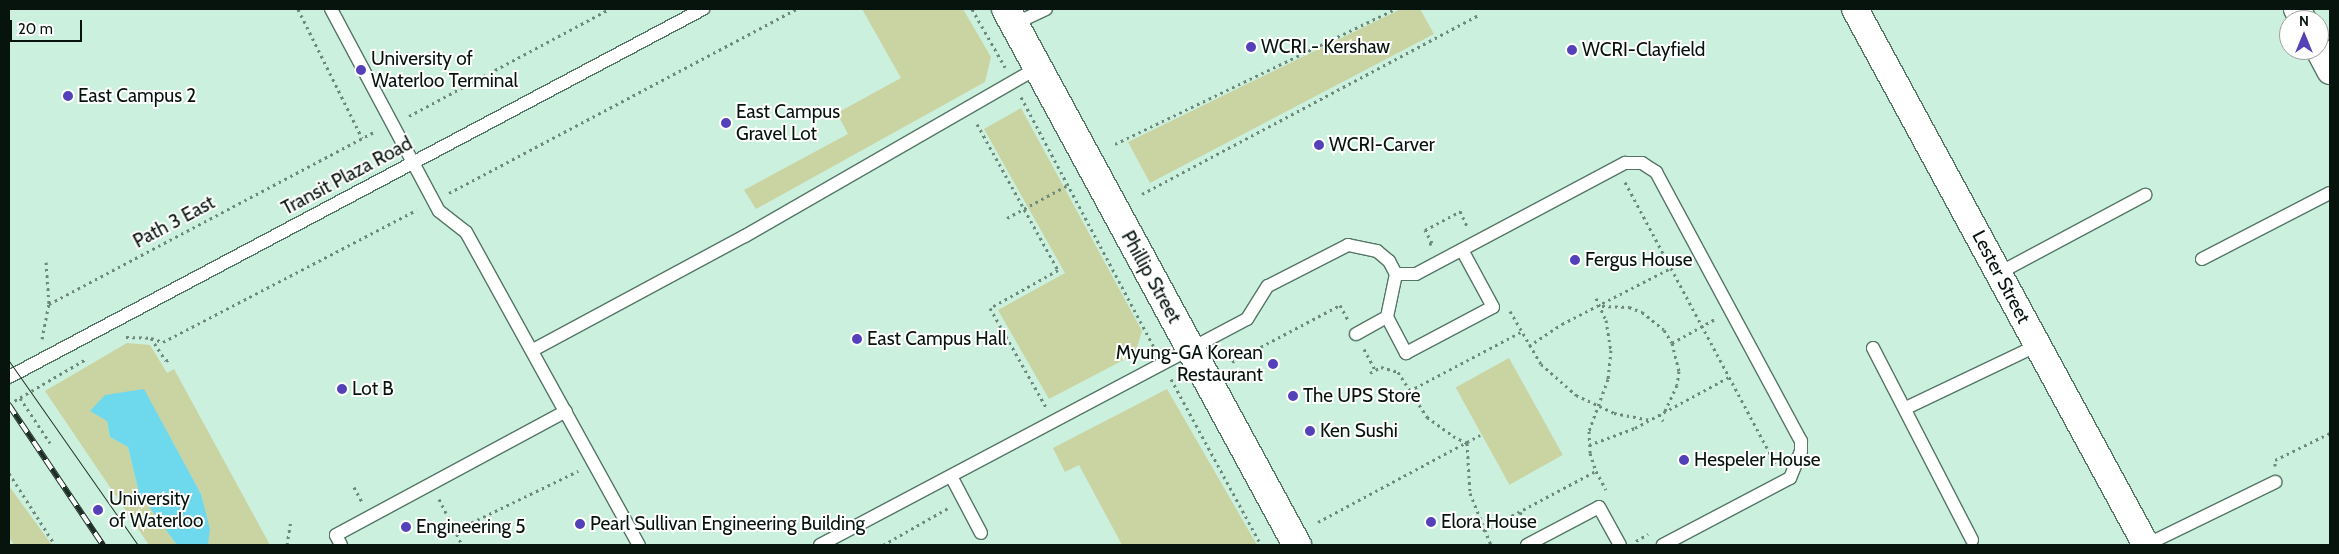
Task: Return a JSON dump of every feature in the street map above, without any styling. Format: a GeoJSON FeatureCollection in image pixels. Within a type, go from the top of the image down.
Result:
{"type":"FeatureCollection","features":[{"type":"Feature","properties":{"kind":"street","name":"Lester Street"},"geometry":{"type":"LineString","coordinates":[[1855,9],[2146,545]]}},
{"type":"Feature","properties":{"kind":"street","name":"Phillip Street"},"geometry":{"type":"LineString","coordinates":[[1010,16],[1297,545]]}},
{"type":"Feature","properties":{"kind":"lane"},"geometry":{"type":"LineString","coordinates":[[331,9],[439,211],[466,232],[533,350],[639,545]]}},
{"type":"Feature","properties":{"kind":"lane","name":"Transit Plaza Road"},"geometry":{"type":"LineString","coordinates":[[9,377],[702,9]]}},
{"type":"Feature","properties":{"kind":"lane"},"geometry":{"type":"LineString","coordinates":[[1010,16],[1046,9]]}},
{"type":"Feature","properties":{"kind":"lane"},"geometry":{"type":"LineString","coordinates":[[533,350],[745,236],[1037,68]]}},
{"type":"Feature","properties":{"kind":"lane"},"geometry":{"type":"LineString","coordinates":[[1396,274],[1416,274],[1625,163],[1642,163],[1656,172],[1801,441],[1801,451],[1790,478],[1663,545]]}},
{"type":"Feature","properties":{"kind":"lane"},"geometry":{"type":"LineString","coordinates":[[2202,259],[2330,193]]}},
{"type":"Feature","properties":{"kind":"lane"},"geometry":{"type":"LineString","coordinates":[[1999,273],[2145,195]]}},
{"type":"Feature","properties":{"kind":"lane"},"geometry":{"type":"LineString","coordinates":[[820,545],[952,478],[1247,319],[1268,286],[1348,245],[1363,246],[1377,251],[1389,261],[1396,274],[1387,317],[1406,353],[1493,306],[1462,250]]}},
{"type":"Feature","properties":{"kind":"lane"},"geometry":{"type":"LineString","coordinates":[[1356,334],[1387,317]]}},
{"type":"Feature","properties":{"kind":"lane"},"geometry":{"type":"LineString","coordinates":[[1906,408],[2038,345]]}},
{"type":"Feature","properties":{"kind":"lane"},"geometry":{"type":"LineString","coordinates":[[1873,348],[1906,408],[1972,540]]}},
{"type":"Feature","properties":{"kind":"lane"},"geometry":{"type":"LineString","coordinates":[[341,545],[336,535],[566,411]]}},
{"type":"Feature","properties":{"kind":"lane"},"geometry":{"type":"LineString","coordinates":[[952,478],[981,534]]}},
{"type":"Feature","properties":{"kind":"lane"},"geometry":{"type":"LineString","coordinates":[[2146,545],[2276,482]]}},
{"type":"Feature","properties":{"kind":"lane"},"geometry":{"type":"LineString","coordinates":[[1527,545],[1599,507],[1620,545]]}},
{"type":"Feature","properties":{"kind":"path"},"geometry":{"type":"LineString","coordinates":[[298,9],[362,138]]}},
{"type":"Feature","properties":{"kind":"path"},"geometry":{"type":"LineString","coordinates":[[402,119],[608,9]]}},
{"type":"Feature","properties":{"kind":"path"},"geometry":{"type":"LineString","coordinates":[[442,196],[798,9]]}},
{"type":"Feature","properties":{"kind":"path"},"geometry":{"type":"LineString","coordinates":[[972,9],[1261,545]]}},
{"type":"Feature","properties":{"kind":"path"},"geometry":{"type":"LineString","coordinates":[[1115,144],[1396,9]]}},
{"type":"Feature","properties":{"kind":"path"},"geometry":{"type":"LineString","coordinates":[[1142,194],[1479,15]]}},
{"type":"Feature","properties":{"kind":"path","name":"Path 3 East"},"geometry":{"type":"LineString","coordinates":[[49,304],[378,130]]}},
{"type":"Feature","properties":{"kind":"path"},"geometry":{"type":"LineString","coordinates":[[981,132],[1058,270],[990,308],[1055,423]]}},
{"type":"Feature","properties":{"kind":"path"},"geometry":{"type":"LineString","coordinates":[[1008,218],[1094,171]]}},
{"type":"Feature","properties":{"kind":"path"},"geometry":{"type":"LineString","coordinates":[[1615,184],[1623,179],[1777,466],[1768,470]]}},
{"type":"Feature","properties":{"kind":"path"},"geometry":{"type":"LineString","coordinates":[[117,341],[125,337],[151,338],[163,342],[417,211]]}},
{"type":"Feature","properties":{"kind":"path"},"geometry":{"type":"LineString","coordinates":[[35,344],[42,340],[46,328],[49,304],[46,262]]}},
{"type":"Feature","properties":{"kind":"path"},"geometry":{"type":"LineString","coordinates":[[1650,420],[1596,407],[1558,381],[1529,346],[1562,324],[1671,268]]}},
{"type":"Feature","properties":{"kind":"path"},"geometry":{"type":"LineString","coordinates":[[1596,298],[1609,335],[1611,357],[1608,379],[1588,431],[1588,444],[1596,471],[1609,494]]}},
{"type":"Feature","properties":{"kind":"path"},"geometry":{"type":"LineString","coordinates":[[1600,306],[1614,305],[1642,312],[1664,330],[1672,343],[1679,370],[1677,385],[1665,411]]}},
{"type":"Feature","properties":{"kind":"path"},"geometry":{"type":"LineString","coordinates":[[1232,362],[1335,307]]}},
{"type":"Feature","properties":{"kind":"path"},"geometry":{"type":"LineString","coordinates":[[1672,343],[1721,315]]}},
{"type":"Feature","properties":{"kind":"path"},"geometry":{"type":"LineString","coordinates":[[1409,391],[1521,332]]}},
{"type":"Feature","properties":{"kind":"path"},"geometry":{"type":"LineString","coordinates":[[151,338],[166,361],[170,359]]}},
{"type":"Feature","properties":{"kind":"path"},"geometry":{"type":"LineString","coordinates":[[9,404],[93,356]]}},
{"type":"Feature","properties":{"kind":"path"},"geometry":{"type":"LineString","coordinates":[[1370,373],[1381,367],[1398,372],[1409,391],[1439,427],[1467,442]]}},
{"type":"Feature","properties":{"kind":"path"},"geometry":{"type":"LineString","coordinates":[[1588,444],[1620,434],[1650,420],[1729,377]]}},
{"type":"Feature","properties":{"kind":"path"},"geometry":{"type":"LineString","coordinates":[[20,398],[50,442]]}},
{"type":"Feature","properties":{"kind":"path"},"geometry":{"type":"LineString","coordinates":[[1660,414],[1663,421]]}},
{"type":"Feature","properties":{"kind":"path"},"geometry":{"type":"LineString","coordinates":[[2276,482],[2275,460],[2330,433]]}},
{"type":"Feature","properties":{"kind":"path"},"geometry":{"type":"LineString","coordinates":[[1318,522],[1480,435]]}},
{"type":"Feature","properties":{"kind":"path"},"geometry":{"type":"LineString","coordinates":[[1467,442],[1470,493],[1483,531],[1491,545]]}},
{"type":"Feature","properties":{"kind":"path"},"geometry":{"type":"LineString","coordinates":[[454,531],[593,463]]}},
{"type":"Feature","properties":{"kind":"path"},"geometry":{"type":"LineString","coordinates":[[1483,531],[1596,471]]}},
{"type":"Feature","properties":{"kind":"path"},"geometry":{"type":"LineString","coordinates":[[9,473],[54,545]]}},
{"type":"Feature","properties":{"kind":"path"},"geometry":{"type":"LineString","coordinates":[[430,483],[462,545]]}},
{"type":"Feature","properties":{"kind":"path"},"geometry":{"type":"LineString","coordinates":[[883,545],[963,499]]}},
{"type":"Feature","properties":{"kind":"path"},"geometry":{"type":"LineString","coordinates":[[1520,512],[1531,532]]}},
{"type":"Feature","properties":{"kind":"path"},"geometry":{"type":"LineString","coordinates":[[287,545],[291,521]]}},
{"type":"Feature","properties":{"kind":"path"},"geometry":{"type":"LineString","coordinates":[[1630,534],[1634,542],[1651,533]]}},
{"type":"Feature","properties":{"kind":"green space"},"geometry":{"type":"Polygon","coordinates":[[[862,9],[963,9],[991,57],[985,82],[756,209],[744,190],[848,134],[837,113],[901,78],[862,9]]]}},
{"type":"Feature","properties":{"kind":"green space"},"geometry":{"type":"Polygon","coordinates":[[[1401,9],[1420,9],[1434,34],[1150,183],[1128,142],[1401,9]]]}},
{"type":"Feature","properties":{"kind":"green space"},"geometry":{"type":"Polygon","coordinates":[[[1021,108],[1142,331],[1135,354],[1049,399],[998,310],[1065,273],[984,129],[1021,108]]]}},
{"type":"Feature","properties":{"kind":"green space"},"geometry":{"type":"Polygon","coordinates":[[[127,343],[150,345],[167,373],[174,369],[270,545],[208,545],[209,529],[201,494],[144,390],[107,421],[110,437],[128,447],[139,493],[177,545],[149,545],[45,391],[127,343]]]}},
{"type":"Feature","properties":{"kind":"green space"},"geometry":{"type":"Polygon","coordinates":[[[1509,358],[1563,455],[1509,485],[1456,388],[1509,358]]]}},
{"type":"Feature","properties":{"kind":"green space"},"geometry":{"type":"Polygon","coordinates":[[[1167,389],[1257,545],[1122,545],[1079,465],[1065,472],[1053,448],[1167,389]]]}},
{"type":"Feature","properties":{"kind":"green space"},"geometry":{"type":"Polygon","coordinates":[[[9,486],[52,545],[14,545],[9,537],[9,486]]]}},
{"type":"Feature","properties":{"kind":"water"},"geometry":{"type":"Polygon","coordinates":[[[144,389],[201,494],[210,529],[208,545],[177,545],[139,493],[128,447],[110,437],[107,421],[90,411],[105,395],[144,389]]]}},
{"type":"Feature","properties":{"kind":"tram line"},"geometry":{"type":"LineString","coordinates":[[9,361],[138,545]]}},
{"type":"Feature","properties":{"kind":"tram line"},"geometry":{"type":"LineString","coordinates":[[11,409],[105,545]]}},
{"type":"Feature","properties":{"kind":"railway"},"geometry":{"type":"LineString","coordinates":[[9,405],[103,545]]}},
{"type":"Feature","properties":{"kind":"place","name":"WCRI - Kershaw"},"geometry":{"type":"Point","coordinates":[1251,47]}},
{"type":"Feature","properties":{"kind":"place","name":"WCRI-Clayfield"},"geometry":{"type":"Point","coordinates":[1572,50]}},
{"type":"Feature","properties":{"kind":"place","name":"University of Waterloo Terminal"},"geometry":{"type":"Point","coordinates":[361,70]}},
{"type":"Feature","properties":{"kind":"place","name":"East Campus 2"},"geometry":{"type":"Point","coordinates":[68,96]}},
{"type":"Feature","properties":{"kind":"place","name":"East Campus Gravel Lot"},"geometry":{"type":"Point","coordinates":[726,123]}},
{"type":"Feature","properties":{"kind":"place","name":"WCRI-Carver"},"geometry":{"type":"Point","coordinates":[1319,145]}},
{"type":"Feature","properties":{"kind":"place","name":"Fergus House"},"geometry":{"type":"Point","coordinates":[1575,260]}},
{"type":"Feature","properties":{"kind":"place","name":"East Campus Hall"},"geometry":{"type":"Point","coordinates":[857,339]}},
{"type":"Feature","properties":{"kind":"place","name":"Myung-GA Korean Restaurant"},"geometry":{"type":"Point","coordinates":[1273,364]}},
{"type":"Feature","properties":{"kind":"place","name":"Lot B"},"geometry":{"type":"Point","coordinates":[342,389]}},
{"type":"Feature","properties":{"kind":"place","name":"The UPS Store"},"geometry":{"type":"Point","coordinates":[1293,396]}},
{"type":"Feature","properties":{"kind":"place","name":"Ken Sushi"},"geometry":{"type":"Point","coordinates":[1310,431]}},
{"type":"Feature","properties":{"kind":"place","name":"Hespeler House"},"geometry":{"type":"Point","coordinates":[1684,460]}},
{"type":"Feature","properties":{"kind":"place","name":"University of Waterloo"},"geometry":{"type":"Point","coordinates":[98,510]}},
{"type":"Feature","properties":{"kind":"place","name":"Elora House"},"geometry":{"type":"Point","coordinates":[1431,522]}},
{"type":"Feature","properties":{"kind":"place","name":"Pearl Sullivan Engineering Building"},"geometry":{"type":"Point","coordinates":[580,524]}},
{"type":"Feature","properties":{"kind":"place","name":"Engineering 5"},"geometry":{"type":"Point","coordinates":[406,527]}}]}
